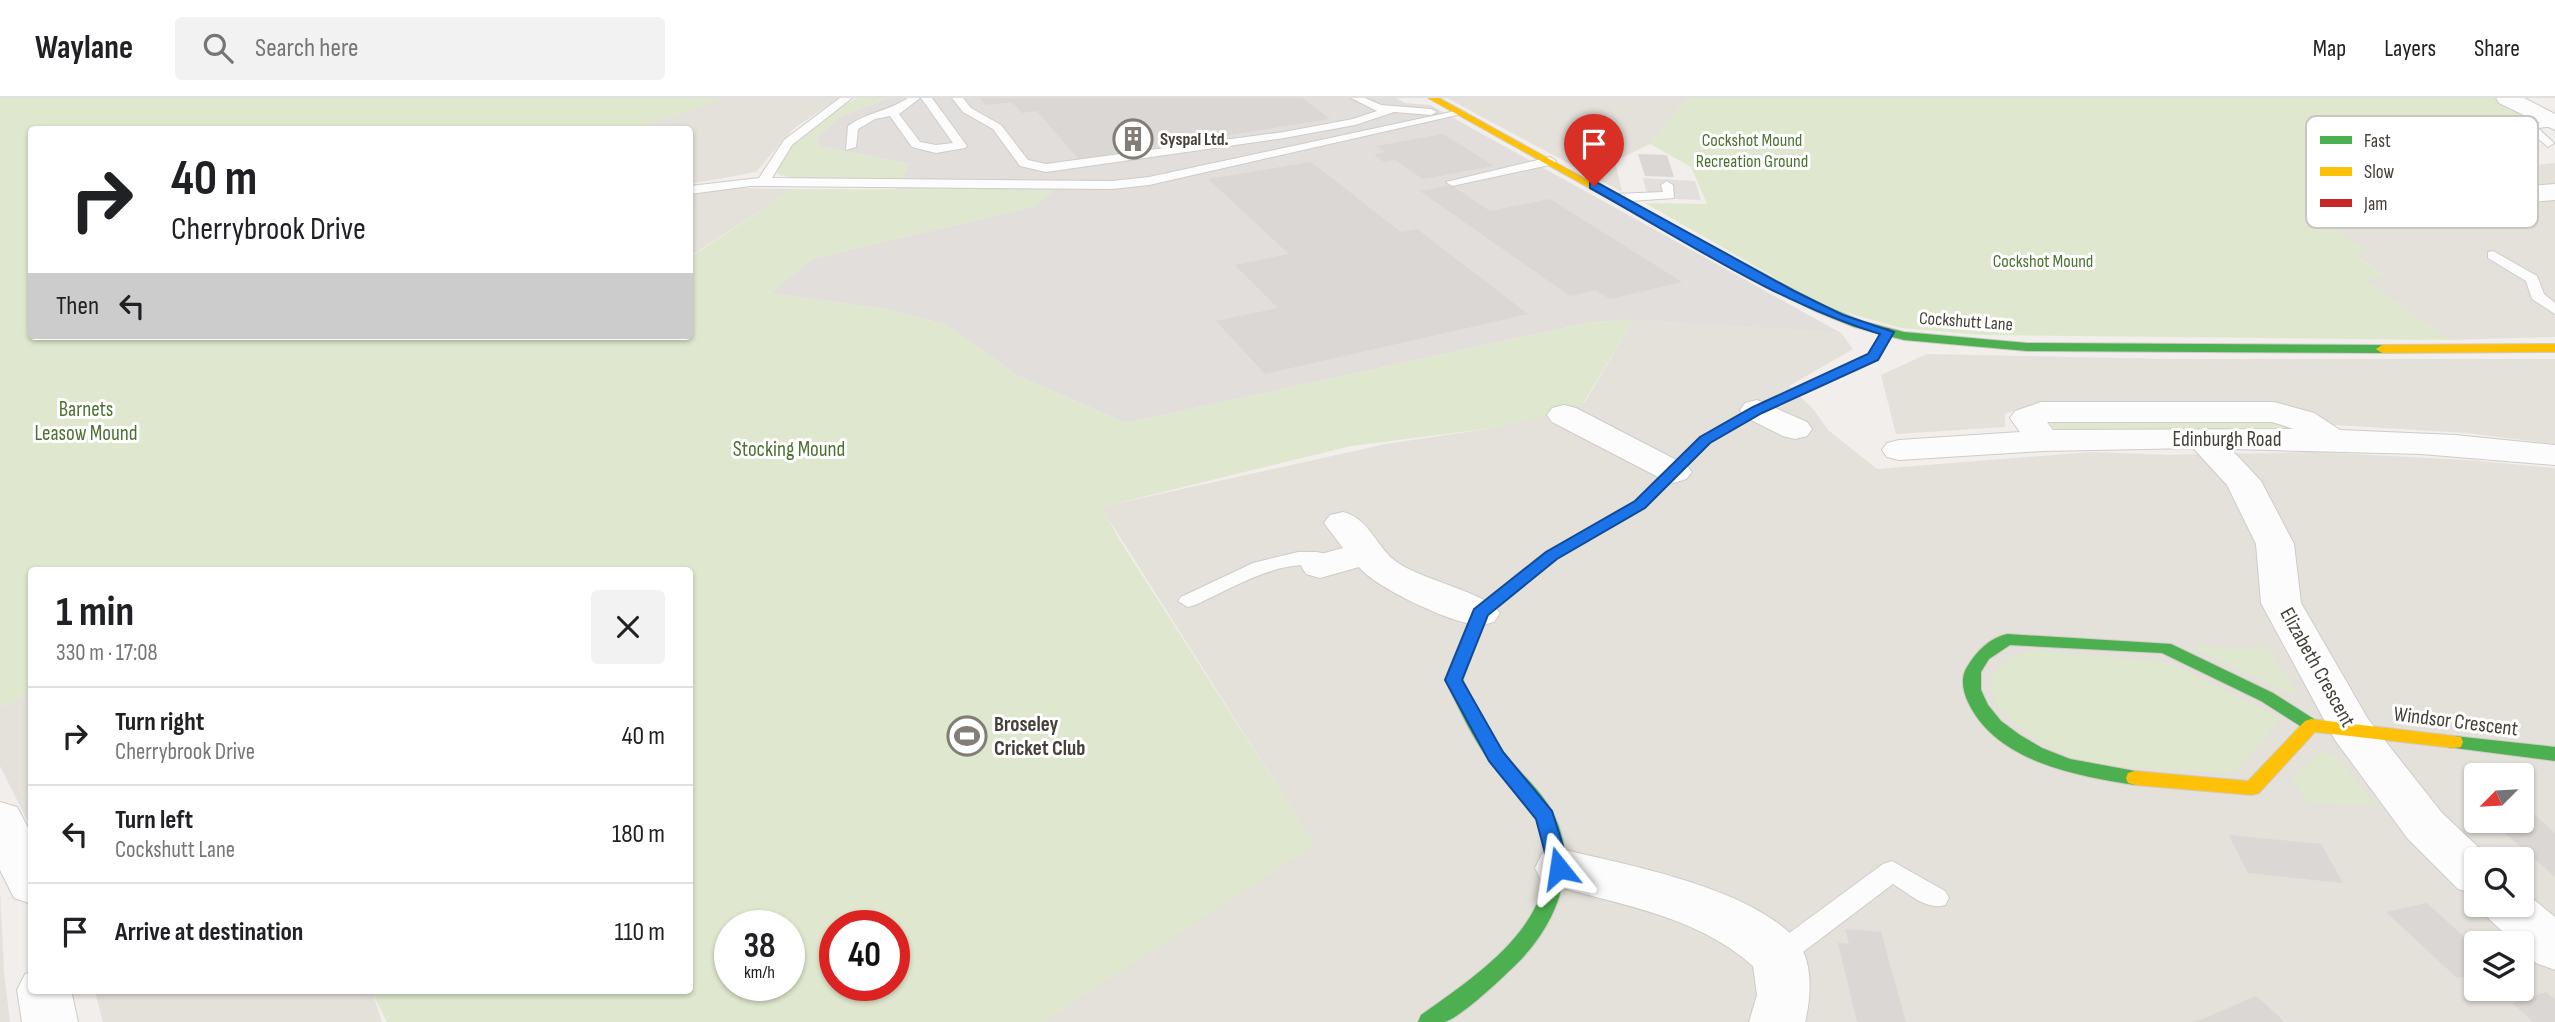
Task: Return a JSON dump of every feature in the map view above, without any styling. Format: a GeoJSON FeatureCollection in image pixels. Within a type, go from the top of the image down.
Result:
{"type":"FeatureCollection","features":[{"type":"Feature","properties":{"kind":"street","name":"Cockshutt Lane"},"geometry":{"type":"LineString","coordinates":[[1432,98],[1790,294],[1839,318],[1888,332],[1920,339],[1993,344],[2426,350],[2555,348]]}},
{"type":"Feature","properties":{"kind":"street"},"geometry":{"type":"LineString","coordinates":[[2507,98],[2532,116]]}},
{"type":"Feature","properties":{"kind":"street"},"geometry":{"type":"LineString","coordinates":[[1429,1022],[1492,977],[1542,923],[1559,868],[1545,816],[1496,756],[1454,680],[1480,613],[1551,555],[1640,504],[1705,440],[1757,410],[1873,357],[1888,332]]}},
{"type":"Feature","properties":{"kind":"street"},"geometry":{"type":"LineString","coordinates":[[1757,410],[1795,429]]}},
{"type":"Feature","properties":{"kind":"street"},"geometry":{"type":"LineString","coordinates":[[2044,441],[2027,418],[2041,412],[2159,410],[2274,412],[2302,419],[2338,440]]}},
{"type":"Feature","properties":{"kind":"street"},"geometry":{"type":"LineString","coordinates":[[1564,415],[1674,472]]}},
{"type":"Feature","properties":{"kind":"street","name":"Edinburgh Road"},"geometry":{"type":"LineString","coordinates":[[1899,450],[2044,441],[2202,438],[2390,441],[2555,456]]}},
{"type":"Feature","properties":{"kind":"street","name":"Elizabeth Crescent"},"geometry":{"type":"LineString","coordinates":[[2202,438],[2243,481],[2275,544],[2281,603],[2331,727],[2464,863]]}},
{"type":"Feature","properties":{"kind":"street"},"geometry":{"type":"LineString","coordinates":[[1343,523],[1341,561],[1380,568],[1414,587],[1480,613]]}},
{"type":"Feature","properties":{"kind":"street"},"geometry":{"type":"LineString","coordinates":[[2007,639],[2165,649],[2331,727],[2252,788],[2100,773],[2070,768],[2038,755],[2005,734],[1978,708],[1968,685],[1973,666],[1986,648],[2007,639]]}},
{"type":"Feature","properties":{"kind":"street","name":"Windsor Crescent"},"geometry":{"type":"LineString","coordinates":[[2331,727],[2555,754]]}},
{"type":"Feature","properties":{"kind":"street"},"geometry":{"type":"LineString","coordinates":[[0,820],[28,876]]}},
{"type":"Feature","properties":{"kind":"street"},"geometry":{"type":"LineString","coordinates":[[1559,868],[1674,896],[1749,931],[1778,956],[1784,995],[1777,1022]]}},
{"type":"Feature","properties":{"kind":"street"},"geometry":{"type":"LineString","coordinates":[[2521,917],[2555,947]]}},
{"type":"Feature","properties":{"kind":"street"},"geometry":{"type":"LineString","coordinates":[[45,994],[50,1022]]}},
{"type":"Feature","properties":{"kind":"lane"},"geometry":{"type":"LineString","coordinates":[[764,183],[771,162],[787,142],[847,98]]}},
{"type":"Feature","properties":{"kind":"lane"},"geometry":{"type":"LineString","coordinates":[[850,146],[849,133],[861,121],[893,113],[915,98]]}},
{"type":"Feature","properties":{"kind":"lane"},"geometry":{"type":"LineString","coordinates":[[893,113],[916,145],[936,149],[961,146],[926,98]]}},
{"type":"Feature","properties":{"kind":"lane"},"geometry":{"type":"LineString","coordinates":[[957,98],[967,110],[997,127],[1024,163],[1046,168],[1296,133],[1355,122],[1390,110]]}},
{"type":"Feature","properties":{"kind":"lane"},"geometry":{"type":"LineString","coordinates":[[1356,98],[1390,110],[1460,113]]}},
{"type":"Feature","properties":{"kind":"lane"},"geometry":{"type":"LineString","coordinates":[[693,189],[723,184],[764,183],[1112,185],[1149,181],[1460,113]]}},
{"type":"Feature","properties":{"kind":"lane"},"geometry":{"type":"LineString","coordinates":[[1452,182],[1550,161]]}},
{"type":"Feature","properties":{"kind":"lane"},"geometry":{"type":"LineString","coordinates":[[1616,198],[1670,195],[1667,185]]}},
{"type":"Feature","properties":{"kind":"lane"},"geometry":{"type":"LineString","coordinates":[[2493,255],[2532,279],[2537,296],[2555,310]]}},
{"type":"Feature","properties":{"kind":"lane"},"geometry":{"type":"LineString","coordinates":[[1188,601],[1289,558],[1318,555],[1341,561]]}},
{"type":"Feature","properties":{"kind":"lane"},"geometry":{"type":"LineString","coordinates":[[1778,956],[1892,871],[1936,898]]}},
{"type":"Feature","properties":{"kind":"shaded area"},"geometry":{"type":"Polygon","coordinates":[[[724,98],[839,98],[793,129],[756,172],[693,183],[693,126],[648,124],[724,98]]]}},
{"type":"Feature","properties":{"kind":"shaded area"},"geometry":{"type":"Polygon","coordinates":[[[889,98],[1396,98],[1405,103],[1430,105],[1841,333],[1633,320],[1591,322],[1126,423],[1018,376],[947,325],[885,309],[770,293],[814,258],[1033,207],[1053,191],[895,189],[909,164],[819,146],[816,138],[839,117],[889,98]]]}},
{"type":"Feature","properties":{"kind":"shaded area"},"geometry":{"type":"Polygon","coordinates":[[[1447,98],[1688,98],[1650,144],[1615,161],[1622,192],[1447,98]]]}},
{"type":"Feature","properties":{"kind":"shaded area"},"geometry":{"type":"Polygon","coordinates":[[[2555,163],[2555,337],[2449,340],[2362,278],[2385,277],[2353,253],[2369,253],[2332,228],[2538,228],[2538,165],[2555,163]]]}},
{"type":"Feature","properties":{"kind":"shaded area"},"geometry":{"type":"Polygon","coordinates":[[[1643,178],[1695,181],[1701,200],[1648,198],[1643,178]]]}},
{"type":"Feature","properties":{"kind":"shaded area"},"geometry":{"type":"Polygon","coordinates":[[[741,188],[795,189],[693,254],[693,192],[741,188]]]}},
{"type":"Feature","properties":{"kind":"shaded area"},"geometry":{"type":"Polygon","coordinates":[[[1633,320],[1841,333],[1853,349],[1789,386],[1813,409],[1828,430],[1877,469],[2091,452],[2169,455],[2315,452],[2555,468],[2555,1022],[1042,1022],[1314,844],[1101,507],[1386,444],[1493,428],[1585,402],[1633,320]]]}},
{"type":"Feature","properties":{"kind":"shaded area"},"geometry":{"type":"Polygon","coordinates":[[[1927,354],[2170,359],[2555,359],[2555,444],[2467,433],[2334,425],[2272,406],[2027,406],[2005,414],[2005,427],[1896,434],[1881,375],[1927,354]]]}},
{"type":"Feature","properties":{"kind":"shaded area"},"geometry":{"type":"Polygon","coordinates":[[[28,695],[28,822],[0,766],[0,707],[28,695]]]}},
{"type":"Feature","properties":{"kind":"shaded area"},"geometry":{"type":"Polygon","coordinates":[[[0,892],[4,972],[10,1022],[0,1022],[0,892]]]}},
{"type":"Feature","properties":{"kind":"shaded area"},"geometry":{"type":"Polygon","coordinates":[[[96,994],[373,994],[382,1022],[103,1022],[96,994]]]}},
{"type":"Feature","properties":{"kind":"green space"},"geometry":{"type":"Polygon","coordinates":[[[0,98],[724,98],[649,124],[650,126],[28,126],[28,340],[693,340],[693,255],[795,189],[1054,190],[1033,207],[814,258],[771,293],[885,309],[947,325],[1018,376],[1126,423],[1591,322],[1633,320],[1584,402],[1572,409],[1493,428],[1351,446],[1102,507],[1119,539],[1315,845],[1042,1022],[387,1022],[373,994],[693,994],[693,567],[28,567],[28,695],[0,707],[0,98]]]}},
{"type":"Feature","properties":{"kind":"green space"},"geometry":{"type":"Polygon","coordinates":[[[858,98],[889,98],[839,117],[816,138],[819,146],[909,164],[902,181],[800,179],[779,175],[775,168],[802,136],[834,111],[858,98]]]}},
{"type":"Feature","properties":{"kind":"green space"},"geometry":{"type":"Polygon","coordinates":[[[1688,98],[2495,98],[2529,116],[2306,116],[2306,228],[2332,228],[2370,253],[2354,254],[2386,278],[2364,279],[2449,340],[1984,335],[1901,328],[1827,307],[1645,203],[1707,204],[1691,167],[1650,144],[1688,98]]]}},
{"type":"Feature","properties":{"kind":"green space"},"geometry":{"type":"Polygon","coordinates":[[[2269,418],[2298,427],[2287,431],[2068,432],[2053,428],[2050,422],[2269,418]]]}},
{"type":"Feature","properties":{"kind":"green space"},"geometry":{"type":"Polygon","coordinates":[[[2193,645],[2267,649],[2296,690],[2292,695],[2199,651],[2193,645]]]}},
{"type":"Feature","properties":{"kind":"green space"},"geometry":{"type":"Polygon","coordinates":[[[2031,650],[2170,663],[2281,718],[2235,773],[2125,767],[2078,759],[2048,746],[2020,727],[1999,705],[1993,693],[1993,677],[1997,671],[2009,661],[2031,650]]]}},
{"type":"Feature","properties":{"kind":"green space"},"geometry":{"type":"Polygon","coordinates":[[[2322,751],[2337,758],[2376,806],[2308,803],[2292,778],[2322,751]]]}},
{"type":"Feature","properties":{"kind":"building","name":"Syspal Ltd."},"geometry":{"type":"Polygon","coordinates":[[[980,98],[1302,98],[1330,119],[1078,159],[1037,111],[1022,113],[1012,102],[986,105],[980,98]]]}},
{"type":"Feature","properties":{"kind":"building"},"geometry":{"type":"Polygon","coordinates":[[[1443,134],[1494,166],[1423,179],[1395,160],[1384,162],[1374,155],[1385,152],[1376,146],[1443,134]]]}},
{"type":"Feature","properties":{"kind":"building"},"geometry":{"type":"Polygon","coordinates":[[[1638,154],[1667,155],[1674,177],[1645,176],[1638,154]]]}},
{"type":"Feature","properties":{"kind":"building"},"geometry":{"type":"Polygon","coordinates":[[[1311,162],[1401,232],[1417,229],[1528,314],[1265,374],[1216,321],[1278,308],[1235,265],[1289,254],[1208,179],[1311,162]]]}},
{"type":"Feature","properties":{"kind":"building"},"geometry":{"type":"Polygon","coordinates":[[[1451,185],[1490,211],[1550,199],[1682,282],[1610,299],[1596,290],[1570,296],[1420,191],[1451,185]]]}},
{"type":"Feature","properties":{"kind":"building"},"geometry":{"type":"Polygon","coordinates":[[[2534,814],[2555,833],[2555,877],[2534,858],[2534,847],[2521,847],[2506,833],[2534,833],[2534,814]]]}},
{"type":"Feature","properties":{"kind":"building"},"geometry":{"type":"Polygon","coordinates":[[[2229,835],[2321,844],[2343,883],[2248,873],[2229,835]]]}},
{"type":"Feature","properties":{"kind":"building"},"geometry":{"type":"Polygon","coordinates":[[[2427,903],[2464,937],[2464,977],[2457,978],[2386,912],[2427,903]]]}},
{"type":"Feature","properties":{"kind":"building"},"geometry":{"type":"Polygon","coordinates":[[[1845,929],[1881,932],[1906,1022],[1857,1022],[1838,943],[1849,944],[1845,929]]]}},
{"type":"Feature","properties":{"kind":"building"},"geometry":{"type":"Polygon","coordinates":[[[2546,992],[2555,1000],[2555,1022],[2534,1022],[2512,1003],[2534,1001],[2534,996],[2546,992]]]}},
{"type":"Feature","properties":{"kind":"building"},"geometry":{"type":"Polygon","coordinates":[[[2256,996],[2285,1022],[2195,1022],[2219,1012],[2256,996]]]}},
{"type":"Feature","properties":{"kind":"traffic: fast"},"geometry":{"type":"LineString","coordinates":[[1640,212],[1819,308],[1858,324],[1904,336],[2027,347],[2382,349]]}},
{"type":"Feature","properties":{"kind":"traffic: fast"},"geometry":{"type":"LineString","coordinates":[[1429,1022],[1481,983],[1528,937],[1545,910],[1554,882],[1555,850],[1545,816],[1535,800],[1492,750],[1454,680],[1480,613],[1551,555],[1602,526]]}},
{"type":"Feature","properties":{"kind":"traffic: fast"},"geometry":{"type":"LineString","coordinates":[[2135,778],[2056,761],[2014,740],[1995,725],[1980,708],[1972,690],[1972,672],[1983,655],[2007,639],[2165,648],[2267,697],[2311,725]]}},
{"type":"Feature","properties":{"kind":"traffic: fast"},"geometry":{"type":"LineString","coordinates":[[2454,742],[2555,754]]}},
{"type":"Feature","properties":{"kind":"traffic: slow"},"geometry":{"type":"LineString","coordinates":[[1432,98],[1640,212]]}},
{"type":"Feature","properties":{"kind":"traffic: slow"},"geometry":{"type":"LineString","coordinates":[[2382,349],[2555,348]]}},
{"type":"Feature","properties":{"kind":"traffic: slow"},"geometry":{"type":"LineString","coordinates":[[2135,778],[2252,788],[2311,725],[2454,742]]}},
{"type":"Feature","properties":{"kind":"traffic: jam"},"geometry":{"type":"LineString","coordinates":[[1602,526],[1640,504],[1705,440],[1757,410],[1873,357],[1888,332]]}},
{"type":"Feature","properties":{"kind":"place","name":"Syspal Ltd."},"geometry":{"type":"Point","coordinates":[1133,139]}},
{"type":"Feature","properties":{"kind":"place","name":"Broseley Cricket Club"},"geometry":{"type":"Point","coordinates":[967,736]}},
{"type":"Feature","properties":{"kind":"route"},"geometry":{"type":"LineString","coordinates":[[1559,868],[1545,816],[1496,756],[1454,680],[1480,613],[1551,555],[1640,504],[1705,440],[1757,410],[1873,357],[1888,332],[1839,318],[1790,294],[1594,186]]}},
{"type":"Feature","properties":{"kind":"park label","name":"Cockshot Mound Recreation Ground"},"geometry":{"type":"Point","coordinates":[1752,150]}},
{"type":"Feature","properties":{"kind":"park label","name":"Cockshot Mound"},"geometry":{"type":"Point","coordinates":[2043,261]}},
{"type":"Feature","properties":{"kind":"park label","name":"Barnets Leasow Mound"},"geometry":{"type":"Point","coordinates":[86,421]}},
{"type":"Feature","properties":{"kind":"park label","name":"Stocking Mound"},"geometry":{"type":"Point","coordinates":[789,449]}}]}
